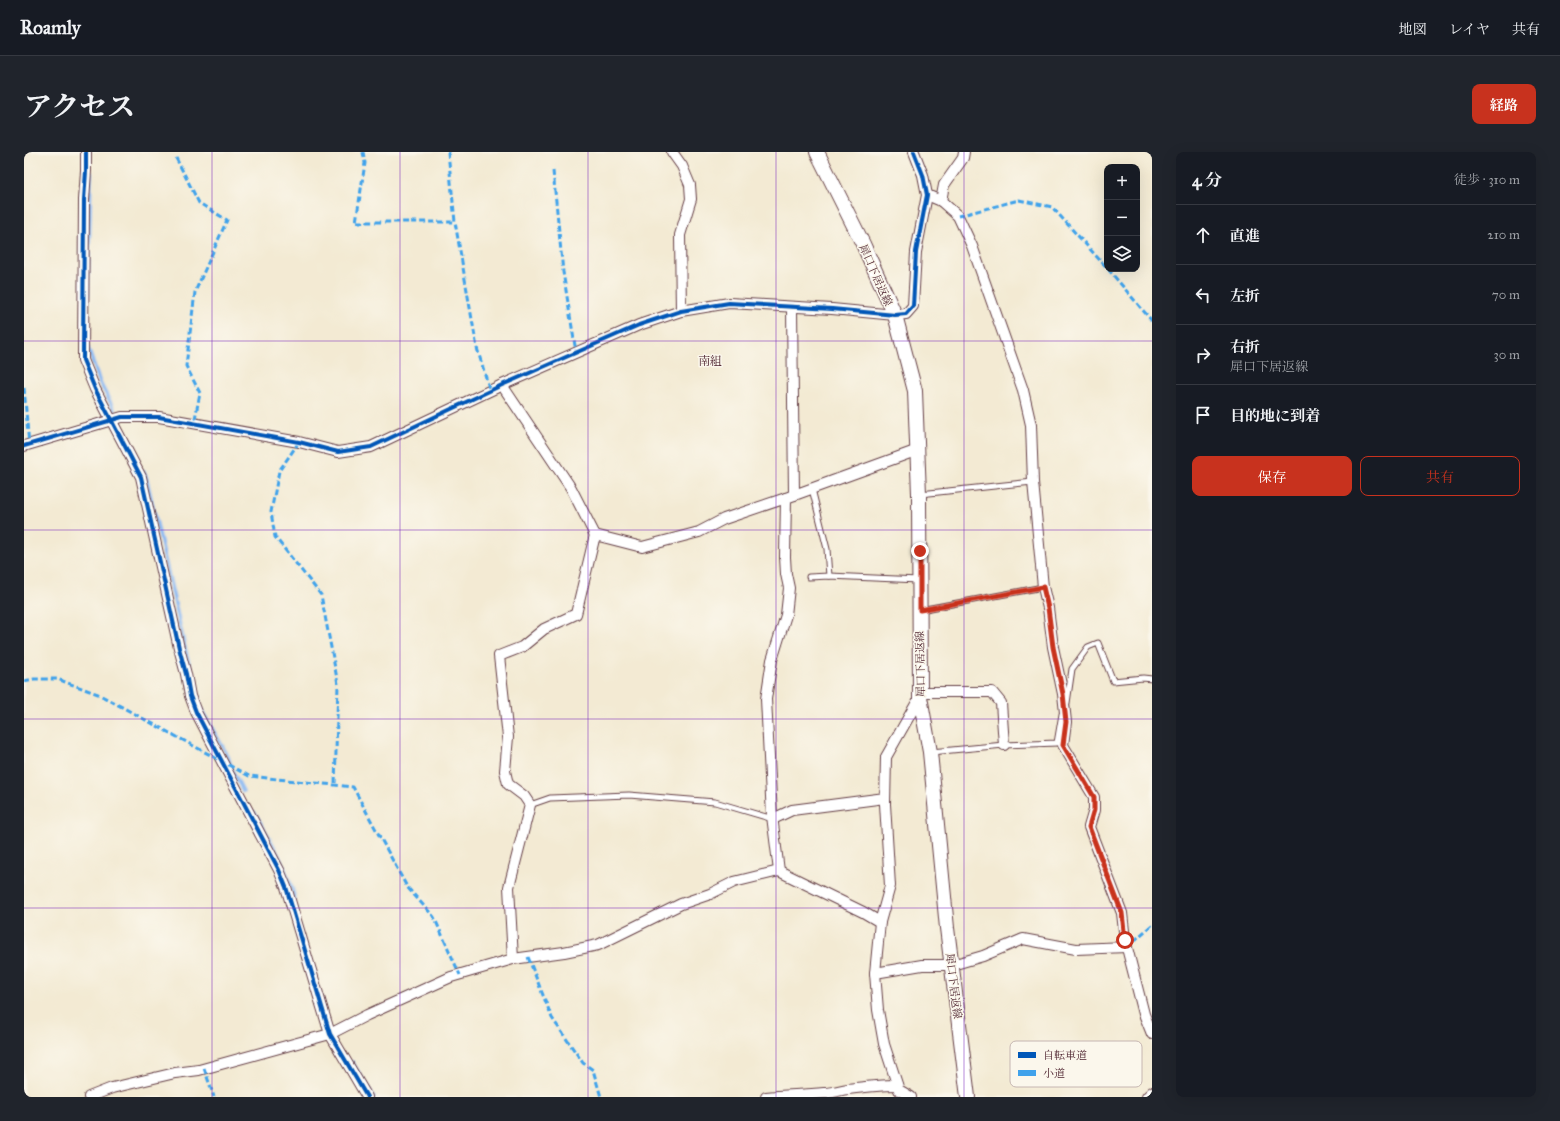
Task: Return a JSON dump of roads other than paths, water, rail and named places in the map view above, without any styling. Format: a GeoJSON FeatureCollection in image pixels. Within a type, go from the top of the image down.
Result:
{"type":"FeatureCollection","features":[{"type":"Feature","properties":{"kind":"main road","name":"犀口下居返線"},"geometry":{"type":"LineString","coordinates":[[817,152],[862,244],[894,315],[915,391],[919,494],[920,694],[930,752],[952,965],[968,1097]]}},
{"type":"Feature","properties":{"kind":"street"},"geometry":{"type":"LineString","coordinates":[[86,152],[84,200],[83,360],[142,477],[190,696],[196,712],[279,870],[286,887],[330,1034],[367,1097]]}},
{"type":"Feature","properties":{"kind":"street"},"geometry":{"type":"LineString","coordinates":[[672,152],[682,166],[690,185],[691,199],[680,235],[681,311]]}},
{"type":"Feature","properties":{"kind":"street"},"geometry":{"type":"LineString","coordinates":[[24,446],[122,416],[159,418],[298,442],[338,452],[371,447],[502,385],[639,325],[681,311],[729,303],[894,315],[906,314],[913,306],[916,252],[927,195],[923,175],[914,152]]}},
{"type":"Feature","properties":{"kind":"street"},"geometry":{"type":"LineString","coordinates":[[941,201],[944,185],[963,158],[964,152]]}},
{"type":"Feature","properties":{"kind":"street"},"geometry":{"type":"LineString","coordinates":[[927,195],[941,201],[958,216],[972,246],[1024,390],[1031,425],[1033,482],[1043,587],[1064,701],[1066,722],[1063,745],[1094,797],[1094,810],[1089,827],[1122,913],[1127,947],[1144,1014],[1152,1034]]}},
{"type":"Feature","properties":{"kind":"street"},"geometry":{"type":"LineString","coordinates":[[779,871],[772,819],[766,699],[772,660],[786,615],[789,588],[785,557],[790,497],[792,307]]}},
{"type":"Feature","properties":{"kind":"street"},"geometry":{"type":"LineString","coordinates":[[502,385],[571,488],[595,536],[576,614],[544,629],[522,647],[499,656],[508,737],[505,771],[508,784],[524,796],[530,805],[509,887],[513,959]]}},
{"type":"Feature","properties":{"kind":"street"},"geometry":{"type":"LineString","coordinates":[[595,536],[642,547],[699,532],[724,519],[790,497],[918,450]]}},
{"type":"Feature","properties":{"kind":"street"},"geometry":{"type":"LineString","coordinates":[[911,1097],[899,1090],[884,1044],[878,1010],[875,973],[880,922],[890,886],[885,798],[886,757],[920,694],[992,692],[1001,703],[1004,745]]}},
{"type":"Feature","properties":{"kind":"street"},"geometry":{"type":"LineString","coordinates":[[772,819],[792,810],[885,798]]}},
{"type":"Feature","properties":{"kind":"street"},"geometry":{"type":"LineString","coordinates":[[89,1097],[112,1088],[175,1073],[199,1070],[330,1034],[367,1015],[451,978],[513,959],[564,952],[598,945],[681,904],[710,894],[734,882],[779,871],[863,912],[880,922]]}},
{"type":"Feature","properties":{"kind":"street"},"geometry":{"type":"LineString","coordinates":[[875,973],[922,965],[952,965],[983,956],[1023,939],[1076,949],[1127,947]]}},
{"type":"Feature","properties":{"kind":"street"},"geometry":{"type":"LineString","coordinates":[[766,1097],[824,1094],[849,1089],[897,1085]]}},
{"type":"Feature","properties":{"kind":"street"},"geometry":{"type":"LineString","coordinates":[[1147,1097],[1152,1092]]}},
{"type":"Feature","properties":{"kind":"lane"},"geometry":{"type":"LineString","coordinates":[[919,494],[1033,482]]}},
{"type":"Feature","properties":{"kind":"lane"},"geometry":{"type":"LineString","coordinates":[[812,489],[827,549],[829,576]]}},
{"type":"Feature","properties":{"kind":"lane"},"geometry":{"type":"LineString","coordinates":[[809,577],[829,576],[920,580]]}},
{"type":"Feature","properties":{"kind":"lane"},"geometry":{"type":"LineString","coordinates":[[920,610],[1043,587]]}},
{"type":"Feature","properties":{"kind":"lane"},"geometry":{"type":"LineString","coordinates":[[1065,716],[1072,669],[1088,646],[1098,643],[1114,681],[1143,678],[1152,679]]}},
{"type":"Feature","properties":{"kind":"lane"},"geometry":{"type":"LineString","coordinates":[[930,752],[1004,745],[1057,743],[1064,701]]}},
{"type":"Feature","properties":{"kind":"lane"},"geometry":{"type":"LineString","coordinates":[[530,805],[550,798],[629,795],[715,802],[772,819]]}},
{"type":"Feature","properties":{"kind":"waterway"},"geometry":{"type":"LineString","coordinates":[[88,295],[91,173]]}},
{"type":"Feature","properties":{"kind":"waterway"},"geometry":{"type":"LineString","coordinates":[[87,345],[100,383],[113,407],[128,442]]}},
{"type":"Feature","properties":{"kind":"waterway"},"geometry":{"type":"LineString","coordinates":[[144,472],[186,652],[201,709],[228,756],[232,770],[243,791]]}},
{"type":"Feature","properties":{"kind":"waterway"},"geometry":{"type":"LineString","coordinates":[[254,812],[273,844],[288,877],[295,900]]}},
{"type":"Feature","properties":{"kind":"waterway"},"geometry":{"type":"LineString","coordinates":[[352,1062],[374,1097]]}},
{"type":"Feature","properties":{"kind":"district","name":"南組"},"geometry":{"type":"Point","coordinates":[710,361]}}]}
